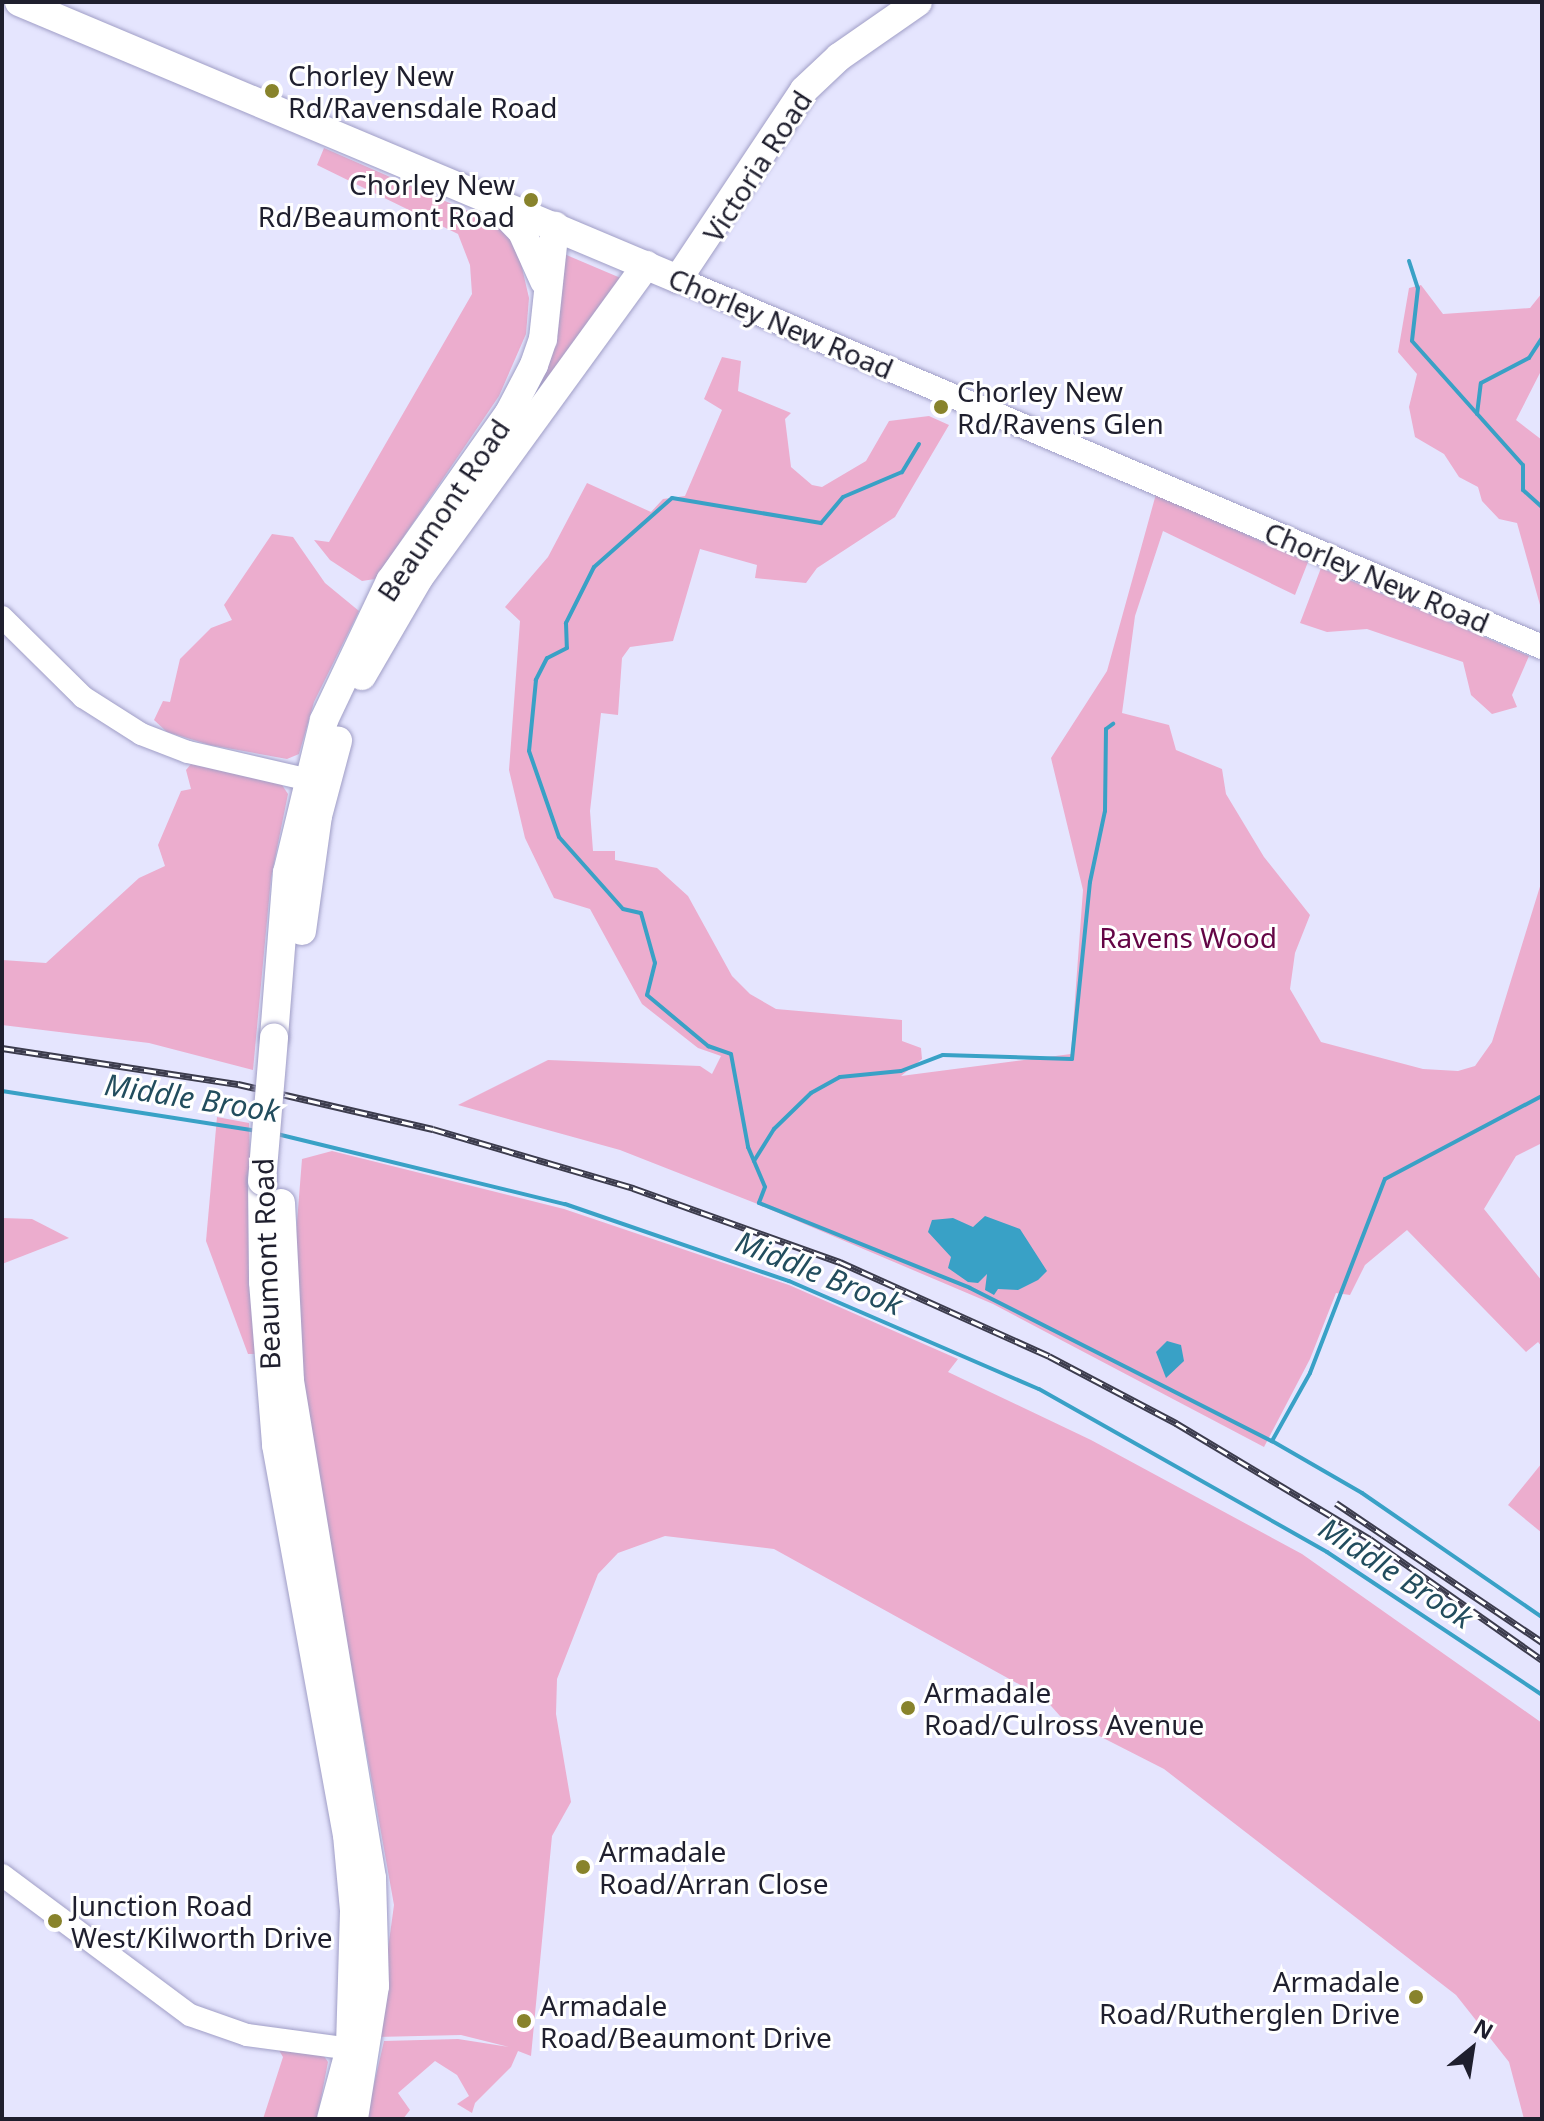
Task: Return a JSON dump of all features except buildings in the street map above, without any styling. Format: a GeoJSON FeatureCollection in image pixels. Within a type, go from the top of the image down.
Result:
{"type":"FeatureCollection","features":[{"type":"Feature","properties":{"kind":"highway","name":"Chorley New Road"},"geometry":{"type":"LineString","coordinates":[[19,2],[678,279]]}},
{"type":"Feature","properties":{"kind":"highway","name":"Victoria Road"},"geometry":{"type":"LineString","coordinates":[[678,279],[804,90],[839,57],[918,2]]}},
{"type":"Feature","properties":{"kind":"highway"},"geometry":{"type":"LineString","coordinates":[[492,200],[522,232],[546,285]]}},
{"type":"Feature","properties":{"kind":"highway","name":"Beaumont Road"},"geometry":{"type":"LineString","coordinates":[[317,782],[340,680],[378,602],[428,522],[509,413],[534,365],[543,339],[546,285],[555,226]]}},
{"type":"Feature","properties":{"kind":"highway","name":"Beaumont Road"},"geometry":{"type":"LineString","coordinates":[[354,2119],[359,2050],[350,1865],[276,1445],[263,1282],[282,1038],[287,873],[317,782],[363,673],[396,611],[646,265]]}},
{"type":"Feature","properties":{"kind":"highway","name":"Beaumont Road"},"geometry":{"type":"LineString","coordinates":[[331,2119],[359,2050]]}},
{"type":"Feature","properties":{"kind":"main road","name":"Chorley New Road"},"geometry":{"type":"LineString","coordinates":[[678,279],[1542,647]]}},
{"type":"Feature","properties":{"kind":"street"},"geometry":{"type":"LineString","coordinates":[[2,617],[71,687],[120,722],[188,752],[317,782]]}},
{"type":"Feature","properties":{"kind":"street"},"geometry":{"type":"LineString","coordinates":[[2,1875],[190,2015],[247,2035],[359,2050]]}},
{"type":"Feature","properties":{"kind":"green space"},"geometry":{"type":"Polygon","coordinates":[[[324,148],[493,222],[517,246],[529,298],[526,334],[499,396],[375,579],[362,581],[330,560],[314,540],[329,542],[472,294],[470,265],[458,234],[317,165],[324,148]]]}},
{"type":"Feature","properties":{"kind":"green space"},"geometry":{"type":"Polygon","coordinates":[[[557,251],[623,279],[523,417],[557,251]]]}},
{"type":"Feature","properties":{"kind":"green space"},"geometry":{"type":"Polygon","coordinates":[[[1421,285],[1443,314],[1530,308],[1542,293],[1542,369],[1516,420],[1542,440],[1542,612],[1517,523],[1499,519],[1482,501],[1478,487],[1459,477],[1444,454],[1415,437],[1409,407],[1417,374],[1398,352],[1409,288],[1421,285]]]}},
{"type":"Feature","properties":{"kind":"green space","name":"Ravens Wood"},"geometry":{"type":"Polygon","coordinates":[[[722,357],[741,361],[738,391],[791,413],[785,419],[791,467],[812,485],[822,487],[866,461],[889,421],[929,416],[949,425],[895,517],[817,568],[806,583],[755,578],[757,565],[700,549],[673,641],[630,647],[622,658],[618,715],[601,713],[590,811],[593,851],[615,851],[615,860],[657,868],[688,896],[732,976],[750,994],[776,1009],[902,1020],[902,1041],[921,1048],[922,1059],[901,1076],[1071,1054],[1083,890],[1051,758],[1107,671],[1156,494],[1308,562],[1295,595],[1163,531],[1135,616],[1122,713],[1169,725],[1176,750],[1222,769],[1226,794],[1264,857],[1310,915],[1295,953],[1290,989],[1321,1042],[1423,1069],[1458,1071],[1475,1066],[1492,1042],[1542,880],[1542,1143],[1516,1156],[1484,1209],[1542,1281],[1542,1347],[1538,1342],[1526,1352],[1407,1230],[1365,1265],[1350,1295],[1336,1293],[1310,1359],[1264,1447],[993,1304],[755,1203],[620,1150],[458,1105],[548,1060],[700,1066],[712,1074],[721,1056],[698,1048],[642,1004],[590,909],[554,898],[525,838],[509,770],[520,621],[505,607],[548,557],[587,483],[651,512],[663,499],[685,496],[722,410],[704,399],[722,357]]]}},
{"type":"Feature","properties":{"kind":"green space"},"geometry":{"type":"Polygon","coordinates":[[[272,534],[293,537],[325,583],[359,611],[314,702],[299,754],[287,759],[210,745],[167,732],[154,720],[163,701],[170,702],[180,659],[211,628],[232,620],[224,605],[272,534]]]}},
{"type":"Feature","properties":{"kind":"green space"},"geometry":{"type":"Polygon","coordinates":[[[1321,568],[1529,656],[1512,695],[1517,707],[1492,714],[1471,695],[1463,662],[1367,629],[1327,632],[1300,623],[1321,568]]]}},
{"type":"Feature","properties":{"kind":"green space"},"geometry":{"type":"Polygon","coordinates":[[[191,764],[280,782],[288,794],[271,878],[253,1070],[149,1043],[2,1025],[2,960],[46,963],[139,878],[165,866],[158,845],[181,791],[191,789],[186,770],[191,764]]]}},
{"type":"Feature","properties":{"kind":"green space"},"geometry":{"type":"Polygon","coordinates":[[[217,1117],[249,1123],[256,1354],[248,1354],[206,1241],[217,1117]]]}},
{"type":"Feature","properties":{"kind":"green space"},"geometry":{"type":"Polygon","coordinates":[[[332,1151],[564,1209],[789,1285],[958,1359],[948,1372],[1091,1440],[1302,1554],[1542,1723],[1542,2119],[1524,2119],[1509,2062],[1456,1995],[1164,1769],[1060,1716],[1044,1698],[774,1549],[665,1536],[618,1553],[598,1574],[557,1679],[556,1714],[571,1802],[552,1836],[531,2056],[518,2051],[511,2067],[475,2103],[472,2113],[457,2104],[469,2096],[457,2075],[435,2061],[398,2093],[410,2110],[403,2119],[366,2119],[384,2041],[458,2039],[509,2047],[461,2035],[376,2037],[394,1905],[307,1418],[294,1260],[302,1159],[332,1151]]]}},
{"type":"Feature","properties":{"kind":"green space"},"geometry":{"type":"Polygon","coordinates":[[[2,1218],[32,1219],[69,1238],[2,1264],[2,1218]]]}},
{"type":"Feature","properties":{"kind":"green space"},"geometry":{"type":"Polygon","coordinates":[[[1542,1463],[1542,1533],[1508,1505],[1542,1463]]]}},
{"type":"Feature","properties":{"kind":"green space"},"geometry":{"type":"Polygon","coordinates":[[[277,2047],[324,2056],[328,2062],[317,2119],[263,2119],[283,2057],[277,2047]]]}},
{"type":"Feature","properties":{"kind":"water"},"geometry":{"type":"Polygon","coordinates":[[[985,1216],[1020,1229],[1047,1271],[1038,1280],[1018,1290],[998,1289],[994,1295],[985,1290],[987,1274],[978,1283],[968,1282],[948,1268],[951,1257],[928,1232],[932,1220],[953,1218],[973,1227],[985,1216]]]}},
{"type":"Feature","properties":{"kind":"water"},"geometry":{"type":"Polygon","coordinates":[[[1167,1341],[1181,1345],[1184,1361],[1166,1378],[1156,1352],[1167,1341]]]}},
{"type":"Feature","properties":{"kind":"waterway"},"geometry":{"type":"LineString","coordinates":[[1409,261],[1418,288],[1412,341],[1523,465],[1523,490],[1542,507]]}},
{"type":"Feature","properties":{"kind":"waterway"},"geometry":{"type":"LineString","coordinates":[[1477,414],[1481,383],[1529,358],[1542,338]]}},
{"type":"Feature","properties":{"kind":"waterway"},"geometry":{"type":"LineString","coordinates":[[919,444],[902,472],[843,497],[821,523],[672,498],[594,567],[566,623],[567,648],[547,658],[536,680],[529,751],[559,837],[623,909],[641,913],[655,963],[647,995],[708,1046],[731,1054],[748,1147],[765,1187],[759,1203],[970,1288],[1272,1441],[1362,1493],[1542,1617]]}},
{"type":"Feature","properties":{"kind":"waterway"},"geometry":{"type":"LineString","coordinates":[[754,1161],[774,1129],[811,1093],[840,1077],[901,1071],[943,1055],[1072,1059],[1090,882],[1105,811],[1106,729],[1113,724]]}},
{"type":"Feature","properties":{"kind":"waterway","name":"Middle Brook"},"geometry":{"type":"LineString","coordinates":[[2,1091],[256,1131]]}},
{"type":"Feature","properties":{"kind":"waterway"},"geometry":{"type":"LineString","coordinates":[[1272,1441],[1310,1373],[1385,1179],[1542,1096]]}},
{"type":"Feature","properties":{"kind":"waterway","name":"Middle Brook"},"geometry":{"type":"LineString","coordinates":[[277,1134],[565,1204],[789,1281],[1039,1389],[1327,1552],[1542,1695]]}},
{"type":"Feature","properties":{"kind":"railway"},"geometry":{"type":"LineString","coordinates":[[2,1048],[238,1084],[433,1129],[633,1188],[840,1262],[1049,1356],[1176,1423],[1370,1539],[1542,1660]]}},
{"type":"Feature","properties":{"kind":"railway"},"geometry":{"type":"LineString","coordinates":[[1336,1503],[1542,1642]]}},
{"type":"Feature","properties":{"kind":"place","name":"Chorley New Rd/Ravensdale Road"},"geometry":{"type":"Point","coordinates":[272,91]}},
{"type":"Feature","properties":{"kind":"place","name":"Chorley New Rd/Beaumont Road"},"geometry":{"type":"Point","coordinates":[531,200]}},
{"type":"Feature","properties":{"kind":"place","name":"Chorley New Rd/Ravens Glen"},"geometry":{"type":"Point","coordinates":[941,407]}},
{"type":"Feature","properties":{"kind":"place","name":"Armadale Road/Culross Avenue"},"geometry":{"type":"Point","coordinates":[908,1708]}},
{"type":"Feature","properties":{"kind":"place","name":"Armadale Road/Arran Close"},"geometry":{"type":"Point","coordinates":[583,1867]}},
{"type":"Feature","properties":{"kind":"place","name":"Junction Road West/Kilworth Drive"},"geometry":{"type":"Point","coordinates":[55,1921]}},
{"type":"Feature","properties":{"kind":"place","name":"Armadale Road/Rutherglen Drive"},"geometry":{"type":"Point","coordinates":[1416,1997]}},
{"type":"Feature","properties":{"kind":"place","name":"Armadale Road/Beaumont Drive"},"geometry":{"type":"Point","coordinates":[524,2021]}}]}
